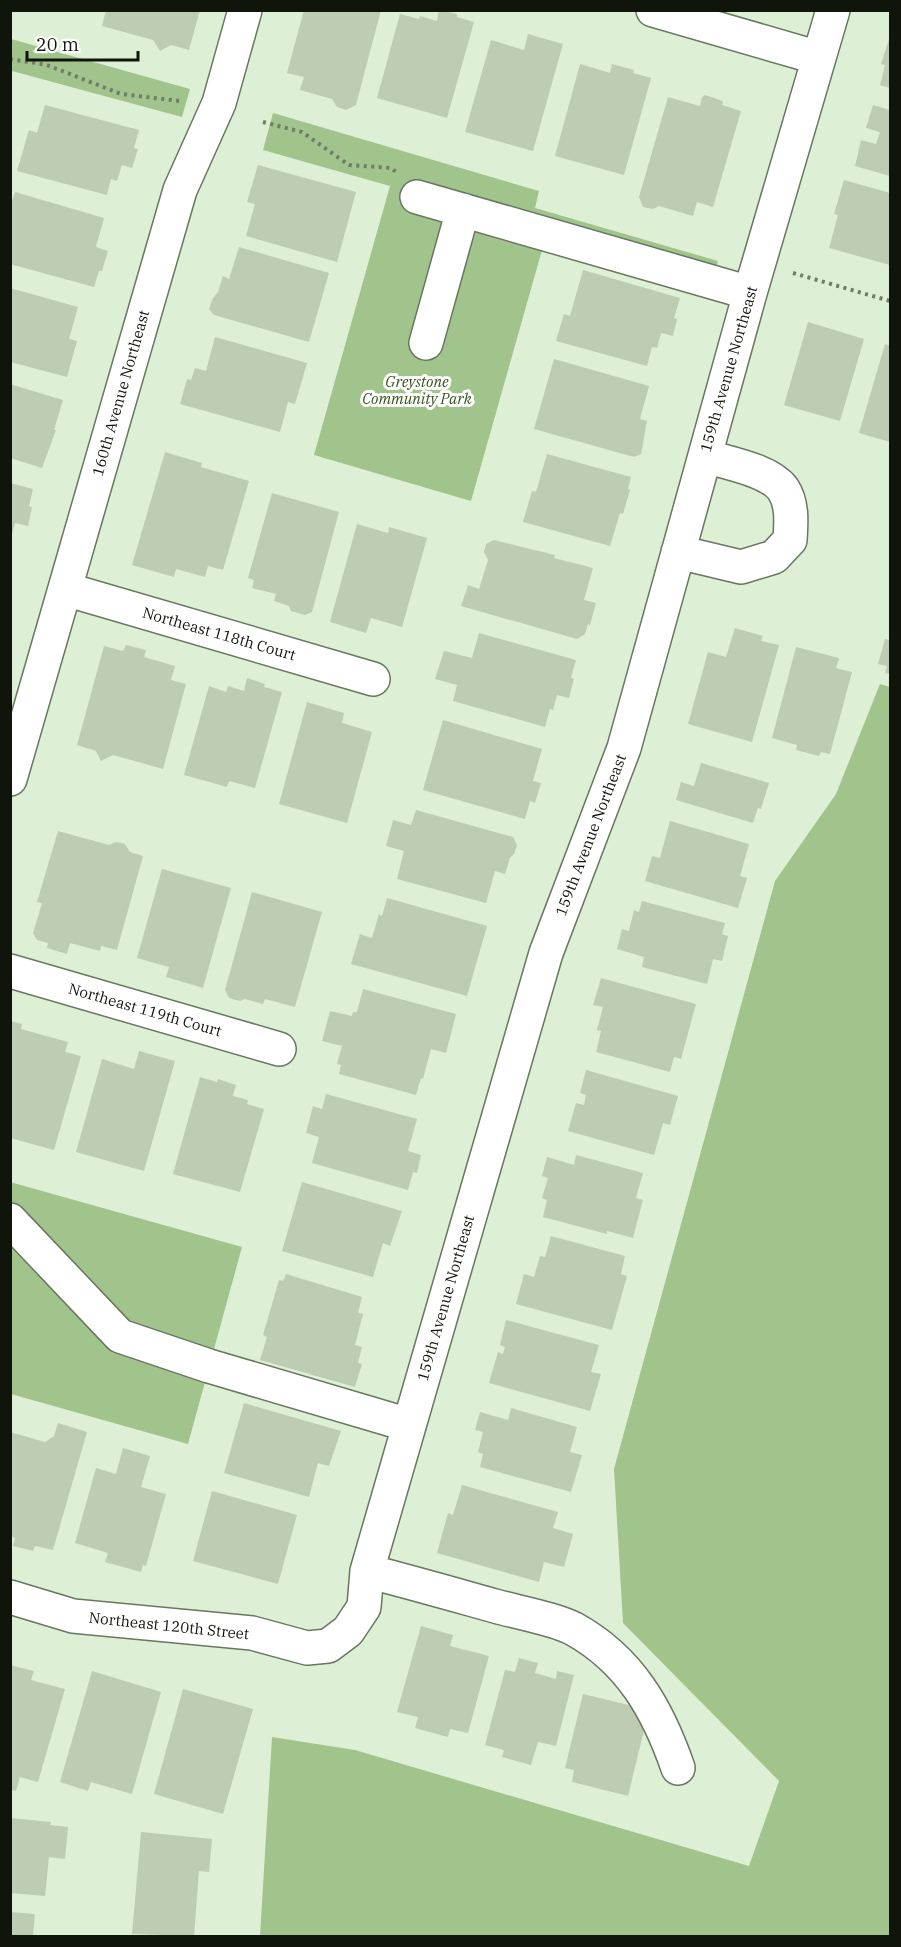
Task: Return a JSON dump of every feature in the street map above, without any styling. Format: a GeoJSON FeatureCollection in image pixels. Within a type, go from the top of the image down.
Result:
{"type":"FeatureCollection","features":[{"type":"Feature","properties":{"kind":"street","name":"160th Avenue Northeast"},"geometry":{"type":"LineString","coordinates":[[10,780],[180,190],[219,103],[245,10]]}},
{"type":"Feature","properties":{"kind":"street"},"geometry":{"type":"LineString","coordinates":[[653,10],[819,58]]}},
{"type":"Feature","properties":{"kind":"street","name":"159th Avenue Northeast"},"geometry":{"type":"LineString","coordinates":[[328,1646],[348,1631],[364,1607],[367,1571],[546,953],[624,748],[750,293],[833,10]]}},
{"type":"Feature","properties":{"kind":"street"},"geometry":{"type":"LineString","coordinates":[[417,196],[750,293]]}},
{"type":"Feature","properties":{"kind":"street"},"geometry":{"type":"LineString","coordinates":[[426,343],[463,210]]}},
{"type":"Feature","properties":{"kind":"street"},"geometry":{"type":"LineString","coordinates":[[678,552],[741,567],[774,557],[790,540],[791,513],[783,489],[763,473],[705,456]]}},
{"type":"Feature","properties":{"kind":"street","name":"Northeast 118th Court"},"geometry":{"type":"LineString","coordinates":[[65,589],[373,678]]}},
{"type":"Feature","properties":{"kind":"street","name":"Northeast 119th Court"},"geometry":{"type":"LineString","coordinates":[[10,971],[279,1049]]}},
{"type":"Feature","properties":{"kind":"street"},"geometry":{"type":"LineString","coordinates":[[10,1220],[120,1336],[209,1366],[409,1425]]}},
{"type":"Feature","properties":{"kind":"street"},"geometry":{"type":"LineString","coordinates":[[367,1571],[572,1628],[613,1659],[650,1701],[666,1733],[678,1768]]}},
{"type":"Feature","properties":{"kind":"street","name":"Northeast 120th Street"},"geometry":{"type":"LineString","coordinates":[[10,1597],[73,1617],[252,1633],[307,1648],[328,1646]]}},
{"type":"Feature","properties":{"kind":"path"},"geometry":{"type":"LineString","coordinates":[[10,59],[47,65],[121,94],[181,101]]}},
{"type":"Feature","properties":{"kind":"path"},"geometry":{"type":"LineString","coordinates":[[262,122],[302,132],[349,165],[391,168],[408,182],[417,196]]}},
{"type":"Feature","properties":{"kind":"path"},"geometry":{"type":"LineString","coordinates":[[790,272],[891,301]]}},
{"type":"Feature","properties":{"kind":"green space"},"geometry":{"type":"Polygon","coordinates":[[[11,39],[190,89],[182,117],[12,71],[11,75],[11,39]]]}},
{"type":"Feature","properties":{"kind":"green space","name":"Greystone Community Park"},"geometry":{"type":"Polygon","coordinates":[[[273,113],[539,191],[535,208],[718,261],[709,296],[542,250],[471,501],[314,455],[390,186],[263,150],[273,113]]]}},
{"type":"Feature","properties":{"kind":"green space"},"geometry":{"type":"Polygon","coordinates":[[[880,684],[890,687],[890,1936],[260,1936],[272,1737],[355,1750],[749,1866],[779,1781],[623,1623],[614,1469],[775,881],[836,794],[880,684]]]}},
{"type":"Feature","properties":{"kind":"green space"},"geometry":{"type":"Polygon","coordinates":[[[10,1182],[242,1247],[188,1444],[11,1394],[10,1182]]]}},
{"type":"Feature","properties":{"kind":"building"},"geometry":{"type":"Polygon","coordinates":[[[106,10],[200,10],[189,50],[171,45],[160,51],[153,40],[102,26],[106,10]]]}},
{"type":"Feature","properties":{"kind":"building"},"geometry":{"type":"Polygon","coordinates":[[[304,10],[381,10],[356,105],[346,110],[337,107],[332,99],[300,90],[304,77],[287,73],[304,10]]]}},
{"type":"Feature","properties":{"kind":"building"},"geometry":{"type":"Polygon","coordinates":[[[439,10],[457,14],[457,17],[474,22],[447,118],[377,98],[400,14],[437,21],[439,10]]]}},
{"type":"Feature","properties":{"kind":"building"},"geometry":{"type":"Polygon","coordinates":[[[528,34],[563,44],[533,151],[465,132],[491,40],[524,50],[528,34]]]}},
{"type":"Feature","properties":{"kind":"building"},"geometry":{"type":"Polygon","coordinates":[[[889,39],[890,88],[880,85],[885,65],[881,64],[889,39]]]}},
{"type":"Feature","properties":{"kind":"building"},"geometry":{"type":"Polygon","coordinates":[[[580,64],[610,73],[612,64],[651,78],[624,175],[555,156],[580,64]]]}},
{"type":"Feature","properties":{"kind":"building"},"geometry":{"type":"Polygon","coordinates":[[[705,95],[723,101],[722,105],[741,111],[713,207],[697,202],[693,216],[659,206],[653,209],[643,207],[639,197],[668,97],[700,106],[702,97],[705,95]]]}},
{"type":"Feature","properties":{"kind":"building"},"geometry":{"type":"Polygon","coordinates":[[[45,105],[139,130],[134,148],[138,149],[132,168],[122,165],[117,181],[111,179],[107,195],[17,171],[29,130],[37,133],[45,105]]]}},
{"type":"Feature","properties":{"kind":"building"},"geometry":{"type":"Polygon","coordinates":[[[873,105],[890,110],[890,176],[855,166],[861,140],[876,144],[880,132],[866,128],[873,105]]]}},
{"type":"Feature","properties":{"kind":"building"},"geometry":{"type":"Polygon","coordinates":[[[258,165],[356,192],[337,262],[246,236],[255,204],[247,202],[258,165]]]}},
{"type":"Feature","properties":{"kind":"building"},"geometry":{"type":"Polygon","coordinates":[[[844,180],[890,193],[890,265],[829,248],[838,215],[834,214],[844,180]]]}},
{"type":"Feature","properties":{"kind":"building"},"geometry":{"type":"Polygon","coordinates":[[[15,192],[104,218],[96,247],[108,251],[94,287],[10,264],[10,207],[15,192]]]}},
{"type":"Feature","properties":{"kind":"building"},"geometry":{"type":"Polygon","coordinates":[[[239,247],[329,273],[309,342],[214,315],[209,309],[223,276],[229,279],[239,247]]]}},
{"type":"Feature","properties":{"kind":"building"},"geometry":{"type":"Polygon","coordinates":[[[583,270],[680,298],[674,318],[677,319],[673,336],[661,333],[657,348],[652,347],[647,366],[556,341],[564,314],[570,316],[583,270]]]}},
{"type":"Feature","properties":{"kind":"building"},"geometry":{"type":"Polygon","coordinates":[[[10,288],[78,307],[69,339],[77,341],[67,377],[10,362],[10,288]]]}},
{"type":"Feature","properties":{"kind":"building"},"geometry":{"type":"Polygon","coordinates":[[[808,322],[864,339],[840,421],[784,405],[808,322]]]}},
{"type":"Feature","properties":{"kind":"building"},"geometry":{"type":"Polygon","coordinates":[[[215,337],[307,363],[295,404],[288,402],[280,432],[180,404],[187,379],[191,380],[195,368],[206,371],[215,337]]]}},
{"type":"Feature","properties":{"kind":"building"},"geometry":{"type":"Polygon","coordinates":[[[885,344],[890,346],[890,442],[859,433],[885,344]]]}},
{"type":"Feature","properties":{"kind":"building"},"geometry":{"type":"Polygon","coordinates":[[[554,359],[649,386],[640,419],[647,421],[641,454],[634,457],[534,429],[554,359]]]}},
{"type":"Feature","properties":{"kind":"building"},"geometry":{"type":"Polygon","coordinates":[[[10,384],[63,400],[54,430],[56,430],[42,468],[10,458],[10,384]]]}},
{"type":"Feature","properties":{"kind":"building"},"geometry":{"type":"Polygon","coordinates":[[[165,452],[202,463],[201,467],[249,481],[223,570],[208,566],[205,577],[176,569],[174,577],[132,565],[165,452]]]}},
{"type":"Feature","properties":{"kind":"building"},"geometry":{"type":"Polygon","coordinates":[[[547,454],[631,477],[623,514],[620,513],[610,546],[523,522],[532,491],[536,492],[547,454]]]}},
{"type":"Feature","properties":{"kind":"building"},"geometry":{"type":"Polygon","coordinates":[[[10,483],[33,489],[28,526],[15,523],[11,538],[10,483]]]}},
{"type":"Feature","properties":{"kind":"building"},"geometry":{"type":"Polygon","coordinates":[[[272,493],[339,512],[312,612],[305,615],[291,611],[289,606],[274,601],[276,594],[252,588],[254,580],[248,578],[272,493]]]}},
{"type":"Feature","properties":{"kind":"building"},"geometry":{"type":"Polygon","coordinates":[[[357,524],[388,533],[389,527],[427,538],[402,627],[371,618],[366,633],[330,622],[357,524]]]}},
{"type":"Feature","properties":{"kind":"building"},"geometry":{"type":"Polygon","coordinates":[[[494,540],[555,555],[554,558],[593,568],[584,600],[596,603],[585,634],[577,639],[461,606],[468,585],[479,589],[488,560],[484,552],[486,544],[494,540]]]}},
{"type":"Feature","properties":{"kind":"building"},"geometry":{"type":"Polygon","coordinates":[[[735,628],[763,636],[761,641],[779,645],[752,742],[688,724],[708,652],[726,657],[735,628]]]}},
{"type":"Feature","properties":{"kind":"building"},"geometry":{"type":"Polygon","coordinates":[[[479,633],[576,660],[569,698],[557,695],[545,727],[453,701],[457,685],[435,679],[444,651],[472,658],[479,633]]]}},
{"type":"Feature","properties":{"kind":"building"},"geometry":{"type":"Polygon","coordinates":[[[885,639],[890,640],[890,674],[885,673],[887,666],[878,664],[885,639]]]}},
{"type":"Feature","properties":{"kind":"building"},"geometry":{"type":"Polygon","coordinates":[[[126,645],[146,650],[144,657],[175,666],[171,680],[186,684],[163,769],[113,755],[101,761],[96,751],[77,745],[104,646],[123,651],[126,645]]]}},
{"type":"Feature","properties":{"kind":"building"},"geometry":{"type":"Polygon","coordinates":[[[796,647],[839,658],[836,668],[852,672],[830,754],[821,752],[819,756],[796,750],[797,745],[772,738],[796,647]]]}},
{"type":"Feature","properties":{"kind":"building"},"geometry":{"type":"Polygon","coordinates":[[[247,678],[265,684],[264,687],[282,692],[255,788],[229,781],[227,787],[184,775],[209,686],[226,692],[228,686],[244,691],[247,678]]]}},
{"type":"Feature","properties":{"kind":"building"},"geometry":{"type":"Polygon","coordinates":[[[307,702],[344,713],[342,723],[372,732],[347,823],[279,804],[307,702]]]}},
{"type":"Feature","properties":{"kind":"building"},"geometry":{"type":"Polygon","coordinates":[[[443,720],[542,749],[533,781],[541,783],[535,803],[530,801],[525,819],[423,790],[443,720]]]}},
{"type":"Feature","properties":{"kind":"building"},"geometry":{"type":"Polygon","coordinates":[[[701,763],[769,783],[761,809],[758,808],[753,823],[676,800],[681,782],[694,786],[701,763]]]}},
{"type":"Feature","properties":{"kind":"building"},"geometry":{"type":"Polygon","coordinates":[[[416,810],[513,837],[517,845],[514,854],[510,858],[505,874],[495,871],[486,903],[397,879],[404,851],[386,846],[393,820],[411,825],[416,810]]]}},
{"type":"Feature","properties":{"kind":"building"},"geometry":{"type":"Polygon","coordinates":[[[670,821],[749,844],[740,876],[747,878],[738,908],[645,881],[652,856],[660,858],[670,821]]]}},
{"type":"Feature","properties":{"kind":"building"},"geometry":{"type":"Polygon","coordinates":[[[58,831],[109,845],[116,842],[125,844],[130,852],[143,856],[117,950],[101,946],[100,951],[70,943],[67,954],[47,948],[48,943],[37,940],[33,933],[42,903],[37,902],[58,831]]]}},
{"type":"Feature","properties":{"kind":"building"},"geometry":{"type":"Polygon","coordinates":[[[162,869],[231,888],[203,988],[166,977],[169,967],[137,958],[162,869]]]}},
{"type":"Feature","properties":{"kind":"building"},"geometry":{"type":"Polygon","coordinates":[[[252,892],[322,912],[295,1007],[265,999],[263,1004],[245,999],[240,1001],[229,998],[225,990],[252,892]]]}},
{"type":"Feature","properties":{"kind":"building"},"geometry":{"type":"Polygon","coordinates":[[[387,898],[487,926],[467,996],[351,964],[360,934],[372,938],[379,914],[382,916],[387,898]]]}},
{"type":"Feature","properties":{"kind":"building"},"geometry":{"type":"Polygon","coordinates":[[[642,901],[725,923],[722,934],[728,936],[722,961],[713,959],[707,984],[642,967],[644,957],[617,949],[622,929],[629,931],[634,910],[639,912],[642,901]]]}},
{"type":"Feature","properties":{"kind":"building"},"geometry":{"type":"Polygon","coordinates":[[[601,978],[696,1004],[681,1059],[674,1057],[670,1072],[596,1052],[601,1031],[597,1030],[603,1007],[593,1005],[601,978]]]}},
{"type":"Feature","properties":{"kind":"building"},"geometry":{"type":"Polygon","coordinates":[[[363,989],[456,1014],[446,1053],[431,1049],[416,1095],[339,1074],[341,1065],[337,1064],[342,1046],[322,1041],[330,1011],[352,1016],[353,1012],[357,1012],[363,989]]]}},
{"type":"Feature","properties":{"kind":"building"},"geometry":{"type":"Polygon","coordinates":[[[10,1021],[22,1024],[21,1029],[68,1042],[65,1052],[81,1056],[54,1150],[10,1138],[10,1021]]]}},
{"type":"Feature","properties":{"kind":"building"},"geometry":{"type":"Polygon","coordinates":[[[139,1051],[175,1061],[144,1171],[76,1152],[102,1059],[134,1069],[139,1051]]]}},
{"type":"Feature","properties":{"kind":"building"},"geometry":{"type":"Polygon","coordinates":[[[586,1070],[678,1096],[670,1125],[663,1123],[654,1155],[568,1131],[576,1103],[584,1105],[586,1095],[580,1093],[586,1070]]]}},
{"type":"Feature","properties":{"kind":"building"},"geometry":{"type":"Polygon","coordinates":[[[200,1077],[217,1082],[218,1079],[236,1085],[233,1096],[248,1100],[247,1104],[264,1109],[240,1192],[173,1174],[200,1077]]]}},
{"type":"Feature","properties":{"kind":"building"},"geometry":{"type":"Polygon","coordinates":[[[326,1094],[417,1119],[408,1151],[421,1155],[417,1173],[413,1172],[408,1190],[312,1163],[319,1137],[306,1133],[313,1106],[322,1109],[326,1094]]]}},
{"type":"Feature","properties":{"kind":"building"},"geometry":{"type":"Polygon","coordinates":[[[576,1155],[643,1173],[636,1198],[643,1200],[633,1238],[607,1231],[607,1234],[543,1217],[547,1200],[542,1198],[548,1178],[542,1176],[547,1157],[574,1165],[576,1155]]]}},
{"type":"Feature","properties":{"kind":"building"},"geometry":{"type":"Polygon","coordinates":[[[302,1182],[402,1211],[390,1246],[383,1243],[373,1277],[282,1251],[302,1182]]]}},
{"type":"Feature","properties":{"kind":"building"},"geometry":{"type":"Polygon","coordinates":[[[551,1236],[625,1256],[621,1274],[627,1276],[612,1330],[516,1304],[524,1274],[534,1277],[540,1256],[545,1257],[551,1236]]]}},
{"type":"Feature","properties":{"kind":"building"},"geometry":{"type":"Polygon","coordinates":[[[286,1274],[362,1297],[358,1313],[363,1314],[355,1345],[362,1347],[358,1363],[362,1364],[355,1387],[260,1360],[267,1337],[263,1335],[279,1280],[283,1281],[286,1274]]]}},
{"type":"Feature","properties":{"kind":"building"},"geometry":{"type":"Polygon","coordinates":[[[506,1320],[599,1345],[591,1372],[601,1374],[590,1411],[489,1383],[498,1352],[503,1354],[505,1347],[500,1345],[506,1320]]]}},
{"type":"Feature","properties":{"kind":"building"},"geometry":{"type":"Polygon","coordinates":[[[244,1403],[341,1431],[329,1466],[318,1463],[309,1497],[224,1473],[244,1403]]]}},
{"type":"Feature","properties":{"kind":"building"},"geometry":{"type":"Polygon","coordinates":[[[511,1408],[577,1427],[570,1452],[582,1455],[571,1492],[480,1467],[483,1454],[478,1452],[483,1432],[475,1430],[480,1412],[508,1420],[511,1408]]]}},
{"type":"Feature","properties":{"kind":"building"},"geometry":{"type":"Polygon","coordinates":[[[58,1423],[87,1432],[53,1550],[35,1546],[33,1551],[13,1546],[15,1538],[10,1536],[10,1432],[45,1442],[54,1436],[58,1423]]]}},
{"type":"Feature","properties":{"kind":"building"},"geometry":{"type":"Polygon","coordinates":[[[123,1448],[150,1456],[141,1487],[166,1494],[146,1566],[143,1565],[141,1572],[105,1562],[108,1553],[75,1543],[96,1468],[116,1474],[123,1448]]]}},
{"type":"Feature","properties":{"kind":"building"},"geometry":{"type":"Polygon","coordinates":[[[462,1485],[558,1512],[553,1528],[573,1534],[564,1567],[544,1562],[539,1582],[437,1553],[448,1513],[453,1515],[462,1485]]]}},
{"type":"Feature","properties":{"kind":"building"},"geometry":{"type":"Polygon","coordinates":[[[212,1491],[297,1515],[278,1584],[193,1561],[212,1491]]]}},
{"type":"Feature","properties":{"kind":"building"},"geometry":{"type":"Polygon","coordinates":[[[421,1626],[453,1635],[450,1646],[489,1656],[468,1733],[450,1729],[448,1737],[415,1728],[418,1717],[397,1712],[421,1626]]]}},
{"type":"Feature","properties":{"kind":"building"},"geometry":{"type":"Polygon","coordinates":[[[519,1658],[538,1663],[535,1673],[556,1679],[557,1671],[574,1675],[556,1746],[538,1742],[531,1765],[502,1757],[504,1750],[485,1745],[505,1670],[515,1672],[519,1658]]]}},
{"type":"Feature","properties":{"kind":"building"},"geometry":{"type":"Polygon","coordinates":[[[10,1665],[34,1671],[31,1680],[65,1689],[38,1782],[20,1777],[16,1791],[10,1790],[10,1665]]]}},
{"type":"Feature","properties":{"kind":"building"},"geometry":{"type":"Polygon","coordinates":[[[92,1671],[161,1692],[132,1794],[91,1782],[88,1791],[60,1782],[92,1671]]]}},
{"type":"Feature","properties":{"kind":"building"},"geometry":{"type":"Polygon","coordinates":[[[183,1689],[253,1709],[223,1814],[154,1794],[183,1689]]]}},
{"type":"Feature","properties":{"kind":"building"},"geometry":{"type":"Polygon","coordinates":[[[583,1694],[649,1710],[628,1796],[572,1782],[574,1770],[565,1768],[583,1694]]]}},
{"type":"Feature","properties":{"kind":"building"},"geometry":{"type":"Polygon","coordinates":[[[10,1818],[51,1822],[50,1825],[68,1827],[65,1859],[49,1857],[45,1896],[10,1893],[10,1818]]]}},
{"type":"Feature","properties":{"kind":"building"},"geometry":{"type":"Polygon","coordinates":[[[141,1832],[212,1839],[209,1872],[199,1871],[194,1936],[132,1934],[141,1832]]]}},
{"type":"Feature","properties":{"kind":"building"},"geometry":{"type":"Polygon","coordinates":[[[10,1912],[35,1914],[33,1936],[10,1936],[10,1912]]]}}]}
